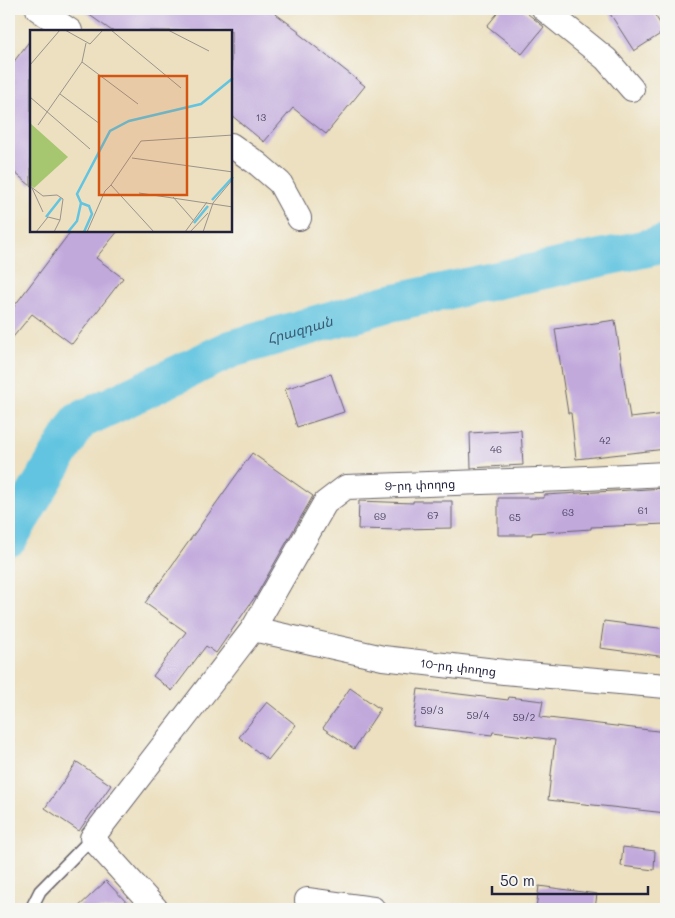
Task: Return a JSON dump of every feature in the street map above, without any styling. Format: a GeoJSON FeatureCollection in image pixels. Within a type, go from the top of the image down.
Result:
{"type":"FeatureCollection","features":[{"type":"Feature","properties":{"kind":"street"},"geometry":{"type":"LineString","coordinates":[[38,9],[69,30]]}},
{"type":"Feature","properties":{"kind":"street"},"geometry":{"type":"LineString","coordinates":[[544,9],[606,59],[632,89]]}},
{"type":"Feature","properties":{"kind":"street"},"geometry":{"type":"LineString","coordinates":[[232,146],[258,164],[280,183],[299,218]]}},
{"type":"Feature","properties":{"kind":"street","name":"9-րդ փողոց"},"geometry":{"type":"LineString","coordinates":[[92,838],[253,629],[326,503],[346,487],[666,474]]}},
{"type":"Feature","properties":{"kind":"street","name":"10-րդ փողոց"},"geometry":{"type":"LineString","coordinates":[[253,629],[383,658],[504,672],[666,686]]}},
{"type":"Feature","properties":{"kind":"street"},"geometry":{"type":"LineString","coordinates":[[92,838],[156,909]]}},
{"type":"Feature","properties":{"kind":"street"},"geometry":{"type":"LineString","coordinates":[[307,900],[373,909]]}},
{"type":"Feature","properties":{"kind":"lane"},"geometry":{"type":"LineString","coordinates":[[31,909],[40,891],[92,838]]}},
{"type":"Feature","properties":{"kind":"building"},"geometry":{"type":"Polygon","coordinates":[[[81,9],[269,9],[299,31],[298,33],[365,86],[326,134],[293,108],[264,142],[232,116],[232,30],[111,30],[81,9]]]}},
{"type":"Feature","properties":{"kind":"building"},"geometry":{"type":"Polygon","coordinates":[[[501,9],[522,9],[544,27],[522,54],[487,26],[501,9]]]}},
{"type":"Feature","properties":{"kind":"building"},"geometry":{"type":"Polygon","coordinates":[[[607,9],[651,9],[665,31],[634,51],[607,9]]]}},
{"type":"Feature","properties":{"kind":"building"},"geometry":{"type":"Polygon","coordinates":[[[30,40],[30,185],[9,168],[9,68],[30,40]]]}},
{"type":"Feature","properties":{"kind":"building"},"geometry":{"type":"Polygon","coordinates":[[[70,232],[117,232],[96,258],[123,278],[72,344],[32,314],[9,342],[9,313],[70,232]]]}},
{"type":"Feature","properties":{"kind":"building"},"geometry":{"type":"Polygon","coordinates":[[[615,320],[630,418],[666,414],[666,449],[576,459],[571,413],[568,413],[555,329],[615,320]]]}},
{"type":"Feature","properties":{"kind":"building"},"geometry":{"type":"Polygon","coordinates":[[[331,374],[344,412],[297,427],[285,389],[331,374]]]}},
{"type":"Feature","properties":{"kind":"building"},"geometry":{"type":"Polygon","coordinates":[[[521,430],[523,465],[471,468],[470,433],[521,430]]]}},
{"type":"Feature","properties":{"kind":"building"},"geometry":{"type":"Polygon","coordinates":[[[252,453],[313,496],[257,594],[216,653],[206,646],[172,691],[153,676],[186,632],[145,603],[252,453]]]}},
{"type":"Feature","properties":{"kind":"building"},"geometry":{"type":"Polygon","coordinates":[[[666,488],[666,524],[591,527],[591,529],[532,533],[532,535],[498,535],[498,498],[544,498],[544,495],[666,488]]]}},
{"type":"Feature","properties":{"kind":"building"},"geometry":{"type":"Polygon","coordinates":[[[359,501],[413,503],[413,501],[452,501],[452,528],[358,529],[359,501]]]}},
{"type":"Feature","properties":{"kind":"building"},"geometry":{"type":"Polygon","coordinates":[[[604,621],[666,629],[666,657],[600,648],[604,621]]]}},
{"type":"Feature","properties":{"kind":"building"},"geometry":{"type":"Polygon","coordinates":[[[350,688],[380,709],[354,749],[323,728],[350,688]]]}},
{"type":"Feature","properties":{"kind":"building"},"geometry":{"type":"Polygon","coordinates":[[[418,689],[508,700],[509,697],[543,701],[540,717],[666,732],[666,813],[548,800],[555,740],[493,732],[492,735],[413,726],[418,689]]]}},
{"type":"Feature","properties":{"kind":"building"},"geometry":{"type":"Polygon","coordinates":[[[267,702],[296,725],[268,760],[239,737],[267,702]]]}},
{"type":"Feature","properties":{"kind":"building"},"geometry":{"type":"Polygon","coordinates":[[[77,762],[111,785],[79,831],[45,808],[77,762]]]}},
{"type":"Feature","properties":{"kind":"building"},"geometry":{"type":"Polygon","coordinates":[[[623,847],[655,851],[654,870],[621,866],[623,847]]]}},
{"type":"Feature","properties":{"kind":"building"},"geometry":{"type":"Polygon","coordinates":[[[106,881],[133,909],[76,909],[106,881]]]}},
{"type":"Feature","properties":{"kind":"building"},"geometry":{"type":"Polygon","coordinates":[[[539,886],[597,894],[595,909],[536,909],[539,886]]]}},
{"type":"Feature","properties":{"kind":"waterway","name":"Հրազդան"},"geometry":{"type":"LineString","coordinates":[[9,538],[79,421],[231,349],[386,304],[666,244]]}}]}
